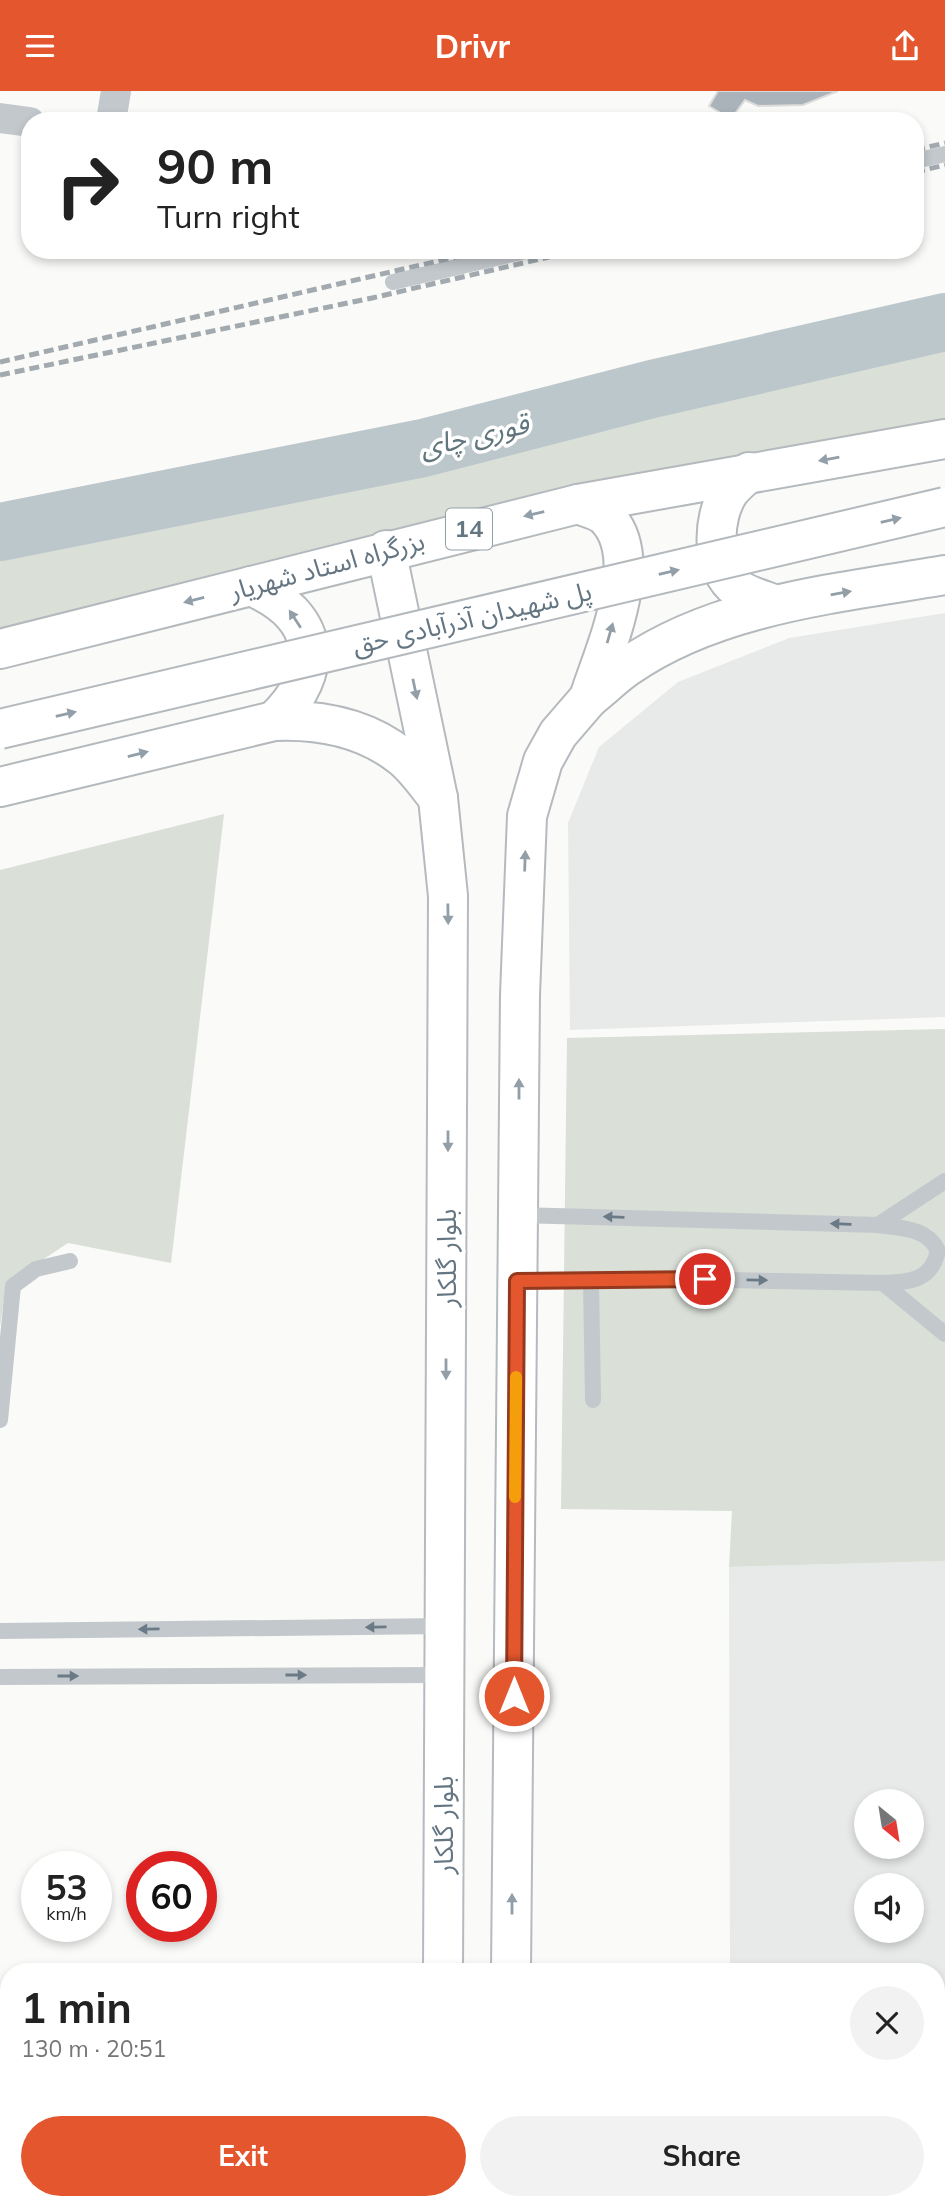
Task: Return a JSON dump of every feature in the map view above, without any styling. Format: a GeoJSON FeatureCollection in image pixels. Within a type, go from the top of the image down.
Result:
{"type":"FeatureCollection","features":[{"type":"Feature","properties":{"kind":"main road","name":"بزرگراه استاد شهریار"},"geometry":{"type":"LineString","coordinates":[[0,649],[386,550],[578,504],[945,439]]}},
{"type":"Feature","properties":{"kind":"main road"},"geometry":{"type":"LineString","coordinates":[[749,472],[730,491],[718,515],[716,541],[722,567],[737,589],[774,604]]}},
{"type":"Feature","properties":{"kind":"main road"},"geometry":{"type":"LineString","coordinates":[[578,504],[606,516],[620,537],[626,563],[610,636],[589,698]]}},
{"type":"Feature","properties":{"kind":"main road","name":"پل شهیدان آذرآبادی حق"},"geometry":{"type":"LineString","coordinates":[[0,729],[945,507]]}},
{"type":"Feature","properties":{"kind":"main road","name":"بلوار گلکار"},"geometry":{"type":"LineString","coordinates":[[386,550],[438,799],[448,896],[443,1963]]}},
{"type":"Feature","properties":{"kind":"main road"},"geometry":{"type":"LineString","coordinates":[[512,1963],[520,995],[527,816],[543,761],[558,734],[589,698],[626,667],[666,645],[774,604],[945,575]]}},
{"type":"Feature","properties":{"kind":"main road"},"geometry":{"type":"LineString","coordinates":[[251,586],[277,597],[291,611],[297,618],[308,645],[308,674],[296,701],[274,721]]}},
{"type":"Feature","properties":{"kind":"main road"},"geometry":{"type":"LineString","coordinates":[[0,787],[274,721],[318,722],[345,727],[374,740],[403,758],[438,799]]}},
{"type":"Feature","properties":{"kind":"street"},"geometry":{"type":"LineString","coordinates":[[112,112],[116,91]]}},
{"type":"Feature","properties":{"kind":"street"},"geometry":{"type":"LineString","coordinates":[[0,118],[21,121]]}},
{"type":"Feature","properties":{"kind":"lane"},"geometry":{"type":"LineString","coordinates":[[924,159],[945,154]]}},
{"type":"Feature","properties":{"kind":"lane"},"geometry":{"type":"LineString","coordinates":[[393,282],[491,259]]}},
{"type":"Feature","properties":{"kind":"lane"},"geometry":{"type":"LineString","coordinates":[[878,1225],[945,1181]]}},
{"type":"Feature","properties":{"kind":"lane"},"geometry":{"type":"LineString","coordinates":[[517,1281],[914,1282],[928,1273],[938,1251],[933,1240],[913,1230],[878,1225],[518,1215]]}},
{"type":"Feature","properties":{"kind":"lane"},"geometry":{"type":"LineString","coordinates":[[0,1420],[13,1286],[36,1269],[70,1261]]}},
{"type":"Feature","properties":{"kind":"lane"},"geometry":{"type":"LineString","coordinates":[[591,1280],[593,1400]]}},
{"type":"Feature","properties":{"kind":"lane"},"geometry":{"type":"LineString","coordinates":[[883,1283],[945,1335]]}},
{"type":"Feature","properties":{"kind":"lane"},"geometry":{"type":"LineString","coordinates":[[0,1631],[444,1626]]}},
{"type":"Feature","properties":{"kind":"lane"},"geometry":{"type":"LineString","coordinates":[[0,1677],[445,1675]]}},
{"type":"Feature","properties":{"kind":"shaded area"},"geometry":{"type":"Polygon","coordinates":[[[945,339],[945,420],[715,460],[0,632],[0,546],[945,339]]]}},
{"type":"Feature","properties":{"kind":"shaded area"},"geometry":{"type":"Polygon","coordinates":[[[945,613],[945,1017],[570,1030],[568,823],[599,747],[678,682],[789,638],[945,613]]]}},
{"type":"Feature","properties":{"kind":"shaded area"},"geometry":{"type":"Polygon","coordinates":[[[224,814],[171,1263],[68,1243],[6,1284],[0,1327],[0,870],[224,814]]]}},
{"type":"Feature","properties":{"kind":"shaded area"},"geometry":{"type":"Polygon","coordinates":[[[945,1029],[945,1561],[729,1567],[732,1511],[561,1509],[567,1038],[945,1029]]]}},
{"type":"Feature","properties":{"kind":"shaded area"},"geometry":{"type":"Polygon","coordinates":[[[945,1561],[945,1963],[730,1963],[729,1567],[945,1561]]]}},
{"type":"Feature","properties":{"kind":"building"},"geometry":{"type":"Polygon","coordinates":[[[718,91],[838,91],[803,105],[758,106],[745,100],[736,112],[719,112],[709,106],[718,91]]]}},
{"type":"Feature","properties":{"kind":"waterway","name":"قوری چای"},"geometry":{"type":"LineString","coordinates":[[0,532],[423,448],[652,389],[945,322]]}},
{"type":"Feature","properties":{"kind":"railway"},"geometry":{"type":"LineString","coordinates":[[924,148],[945,143]]}},
{"type":"Feature","properties":{"kind":"railway"},"geometry":{"type":"LineString","coordinates":[[924,170],[945,165]]}},
{"type":"Feature","properties":{"kind":"railway"},"geometry":{"type":"LineString","coordinates":[[0,362],[447,259]]}},
{"type":"Feature","properties":{"kind":"railway"},"geometry":{"type":"LineString","coordinates":[[0,375],[372,298],[540,259]]}},
{"type":"Feature","properties":{"kind":"slow traffic"},"geometry":{"type":"LineString","coordinates":[[515,1497],[516,1377]]}},
{"type":"Feature","properties":{"kind":"route"},"geometry":{"type":"LineString","coordinates":[[514,1696],[517,1281],[705,1279]]}}]}
